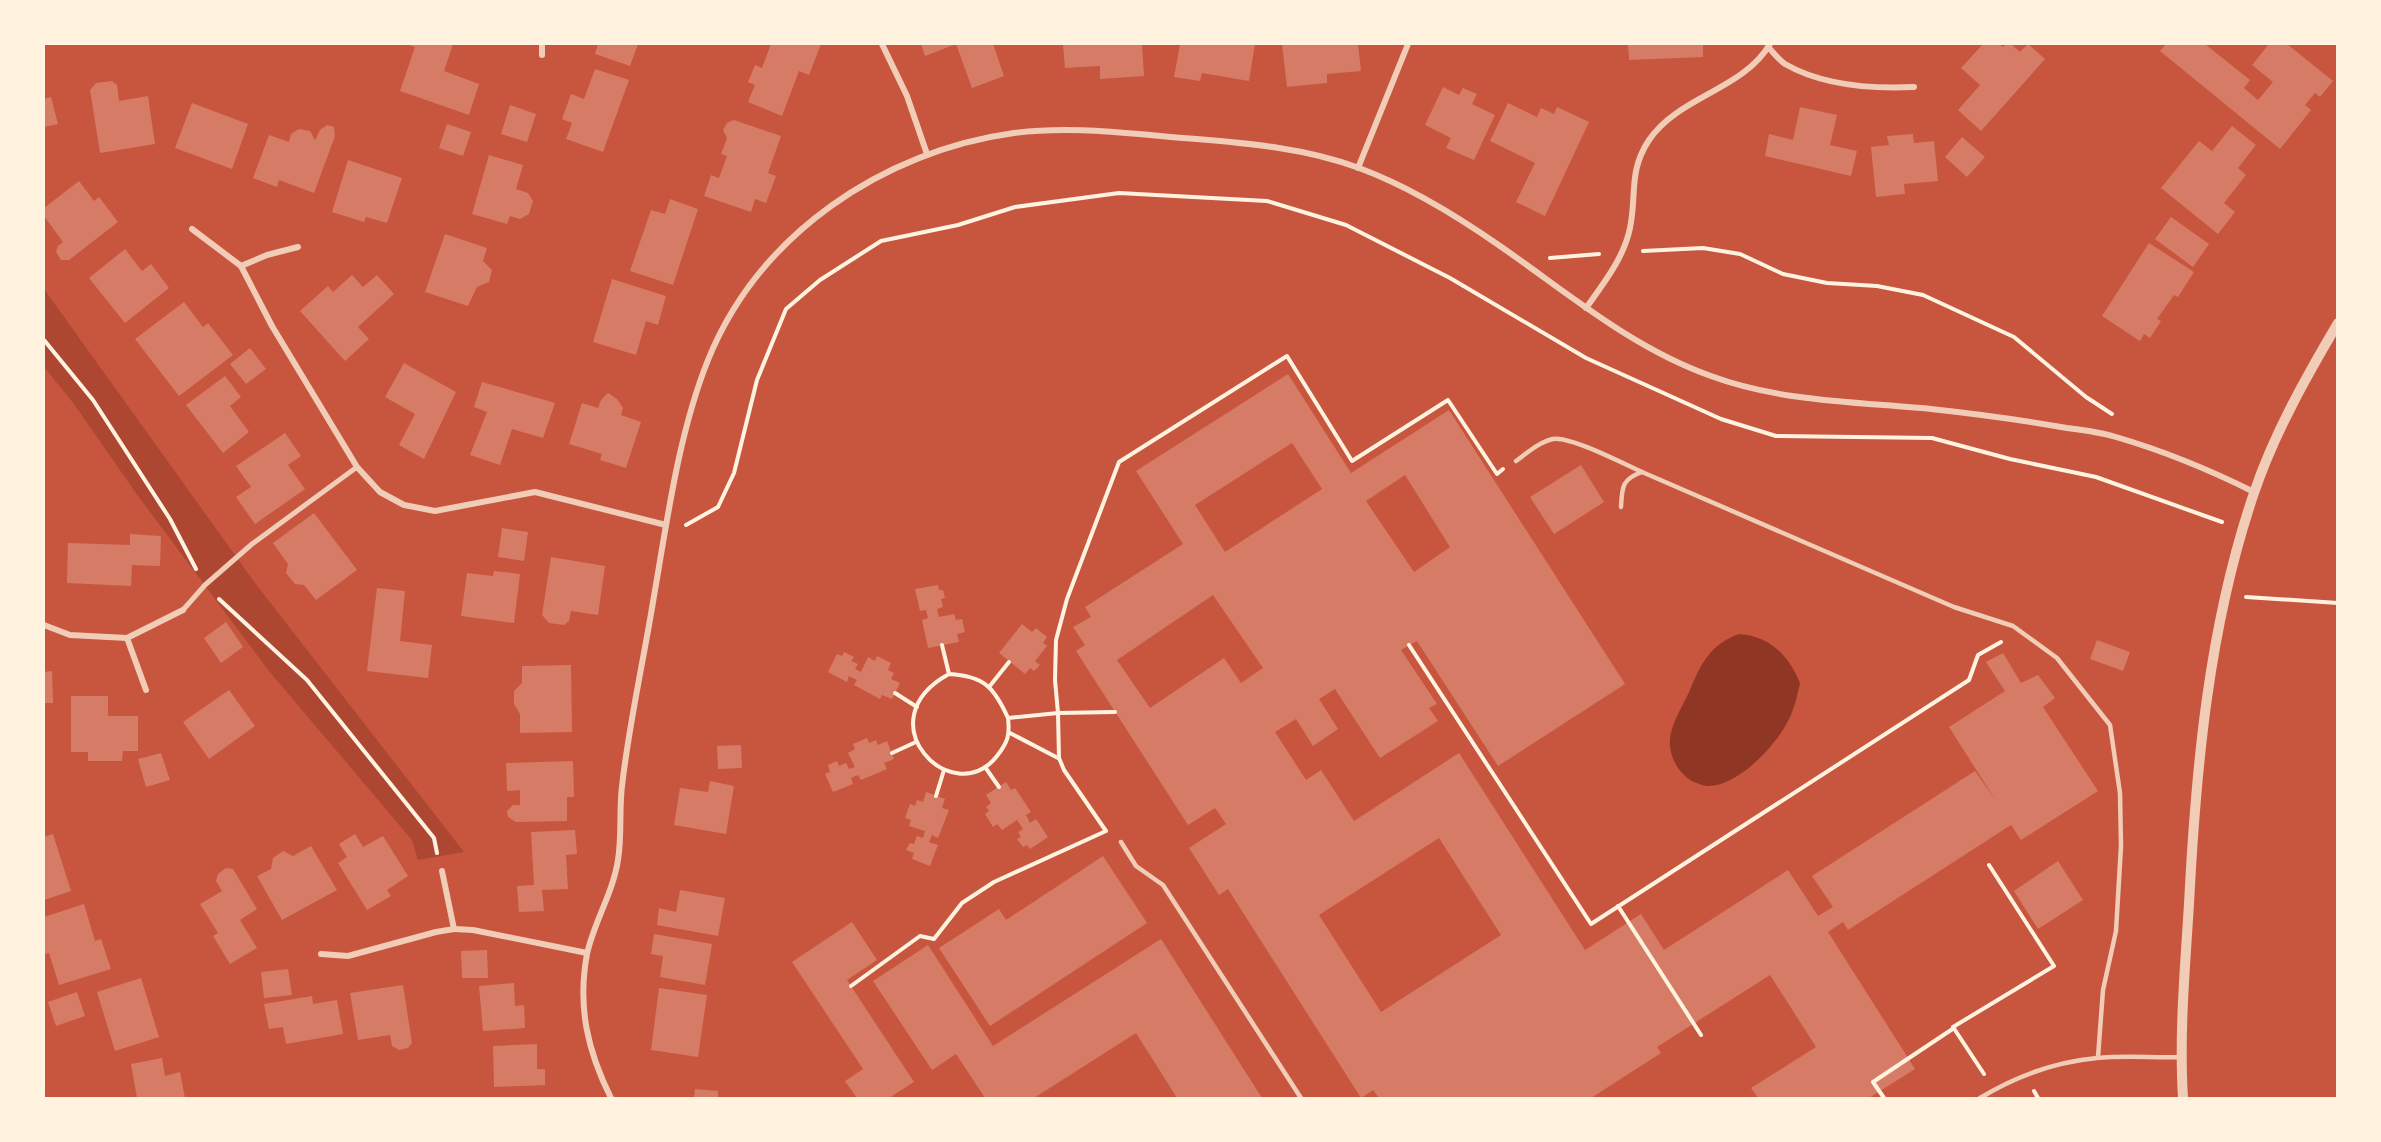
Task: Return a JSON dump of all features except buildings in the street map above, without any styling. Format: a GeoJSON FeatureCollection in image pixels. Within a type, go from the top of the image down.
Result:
{"type":"FeatureCollection","features":[{"type":"Feature","properties":{"kind":"street"},"geometry":{"type":"LineString","coordinates":[[542,44],[542,55]]}},
{"type":"Feature","properties":{"kind":"street"},"geometry":{"type":"LineString","coordinates":[[882,44],[907,96],[927,154]]}},
{"type":"Feature","properties":{"kind":"street"},"geometry":{"type":"LineString","coordinates":[[1358,168],[1408,44]]}},
{"type":"Feature","properties":{"kind":"street"},"geometry":{"type":"LineString","coordinates":[[1586,308],[1612,271],[1622,252],[1630,229],[1632,188],[1636,168],[1651,138],[1669,118],[1736,78],[1769,45],[1783,63],[1814,76],[1874,89],[1914,87]]}},
{"type":"Feature","properties":{"kind":"street"},"geometry":{"type":"LineString","coordinates":[[611,1098],[591,1052],[585,1026],[587,953],[618,866],[622,785],[666,525],[696,393],[711,353],[733,312],[756,279],[783,247],[808,223],[838,200],[870,181],[927,154],[970,141],[1015,133],[1056,130],[1093,130],[1302,151],[1358,168],[1420,196],[1494,242],[1586,308],[1653,350],[1682,365],[1718,379],[1797,397],[2010,418],[2110,435],[2206,468],[2254,492]]}},
{"type":"Feature","properties":{"kind":"street"},"geometry":{"type":"LineString","coordinates":[[192,229],[241,266],[272,326],[357,467],[380,492],[404,505],[435,511],[535,492],[666,525]]}},
{"type":"Feature","properties":{"kind":"street"},"geometry":{"type":"LineString","coordinates":[[241,266],[267,255],[298,247]]}},
{"type":"Feature","properties":{"kind":"street"},"geometry":{"type":"LineString","coordinates":[[2183,1098],[2181,1057],[2192,850],[2204,723],[2224,595],[2254,492],[2300,387],[2337,322]]}},
{"type":"Feature","properties":{"kind":"street"},"geometry":{"type":"LineString","coordinates":[[44,625],[70,635],[127,638],[183,610],[205,585],[252,544],[357,467]]}},
{"type":"Feature","properties":{"kind":"street"},"geometry":{"type":"LineString","coordinates":[[127,638],[146,690]]}},
{"type":"Feature","properties":{"kind":"street"},"geometry":{"type":"LineString","coordinates":[[442,871],[454,929]]}},
{"type":"Feature","properties":{"kind":"street"},"geometry":{"type":"LineString","coordinates":[[321,954],[348,956],[454,929],[473,930],[587,953]]}},
{"type":"Feature","properties":{"kind":"lane"},"geometry":{"type":"LineString","coordinates":[[1515,460],[1546,441],[1557,438],[1576,443],[1954,607],[2013,626],[2057,658],[2110,725],[2120,793],[2121,846],[2116,931],[2103,990],[2098,1058]]}},
{"type":"Feature","properties":{"kind":"lane"},"geometry":{"type":"LineString","coordinates":[[1621,507],[1622,489],[1629,477],[1642,472]]}},
{"type":"Feature","properties":{"kind":"lane"},"geometry":{"type":"LineString","coordinates":[[1121,842],[1136,866],[1163,885],[1208,958],[1301,1098]]}},
{"type":"Feature","properties":{"kind":"lane"},"geometry":{"type":"LineString","coordinates":[[1980,1098],[1995,1089],[2048,1067],[2098,1058],[2181,1057]]}},
{"type":"Feature","properties":{"kind":"path"},"geometry":{"type":"LineString","coordinates":[[666,525],[684,526],[718,507],[734,473],[757,380],[786,309],[820,280],[881,241],[958,225],[1015,207],[1119,193],[1267,201],[1346,225],[1450,278],[1586,358],[1721,418],[1776,436],[1932,438],[2010,459],[2096,477],[2243,530]]}},
{"type":"Feature","properties":{"kind":"path"},"geometry":{"type":"LineString","coordinates":[[1543,258],[1703,248],[1740,254],[1783,274],[1827,283],[1877,286],[1923,295],[2014,337],[2086,397],[2114,416]]}},
{"type":"Feature","properties":{"kind":"path"},"geometry":{"type":"LineString","coordinates":[[44,340],[93,400],[170,519],[205,585],[307,680],[434,838],[442,871]]}},
{"type":"Feature","properties":{"kind":"path"},"geometry":{"type":"LineString","coordinates":[[851,986],[920,936],[934,939],[962,903],[994,882],[1106,831],[1064,770],[1059,758],[1055,680],[1056,640],[1067,599],[1119,462],[1287,356],[1352,461],[1448,400],[1497,474],[1515,460]]}},
{"type":"Feature","properties":{"kind":"path"},"geometry":{"type":"LineString","coordinates":[[2224,595],[2337,603]]}},
{"type":"Feature","properties":{"kind":"path"},"geometry":{"type":"LineString","coordinates":[[942,645],[949,674]]}},
{"type":"Feature","properties":{"kind":"path"},"geometry":{"type":"LineString","coordinates":[[1409,645],[1591,924],[1969,680],[1978,655]]}},
{"type":"Feature","properties":{"kind":"path"},"geometry":{"type":"LineString","coordinates":[[989,687],[1009,662]]}},
{"type":"Feature","properties":{"kind":"path"},"geometry":{"type":"LineString","coordinates":[[949,674],[978,679],[989,687],[996,692],[1008,718],[1010,733],[1007,744],[985,767],[975,771],[958,773],[944,770],[926,758],[916,742],[913,719],[924,692],[949,674]]}},
{"type":"Feature","properties":{"kind":"path"},"geometry":{"type":"LineString","coordinates":[[895,693],[917,707]]}},
{"type":"Feature","properties":{"kind":"path"},"geometry":{"type":"LineString","coordinates":[[1008,718],[1058,713],[1115,712]]}},
{"type":"Feature","properties":{"kind":"path"},"geometry":{"type":"LineString","coordinates":[[1010,733],[1059,758]]}},
{"type":"Feature","properties":{"kind":"path"},"geometry":{"type":"LineString","coordinates":[[892,753],[916,742]]}},
{"type":"Feature","properties":{"kind":"path"},"geometry":{"type":"LineString","coordinates":[[985,767],[999,787]]}},
{"type":"Feature","properties":{"kind":"path"},"geometry":{"type":"LineString","coordinates":[[936,796],[944,770]]}},
{"type":"Feature","properties":{"kind":"path"},"geometry":{"type":"LineString","coordinates":[[1884,1098],[1873,1082],[2054,966],[1989,866]]}},
{"type":"Feature","properties":{"kind":"path"},"geometry":{"type":"LineString","coordinates":[[1618,906],[1701,1035]]}},
{"type":"Feature","properties":{"kind":"path"},"geometry":{"type":"LineString","coordinates":[[1954,1028],[1995,1089]]}},
{"type":"Feature","properties":{"kind":"shaded area"},"geometry":{"type":"Polygon","coordinates":[[[44,289],[255,583],[464,852],[418,860],[412,840],[269,671],[138,496],[74,404],[44,367],[44,289]]]}},
{"type":"Feature","properties":{"kind":"shaded area"},"geometry":{"type":"Polygon","coordinates":[[[1739,634],[1769,643],[1784,656],[1800,683],[1798,693],[1787,723],[1764,754],[1730,780],[1719,785],[1704,786],[1689,779],[1678,767],[1672,757],[1671,732],[1703,663],[1721,643],[1739,634]]]}}]}
